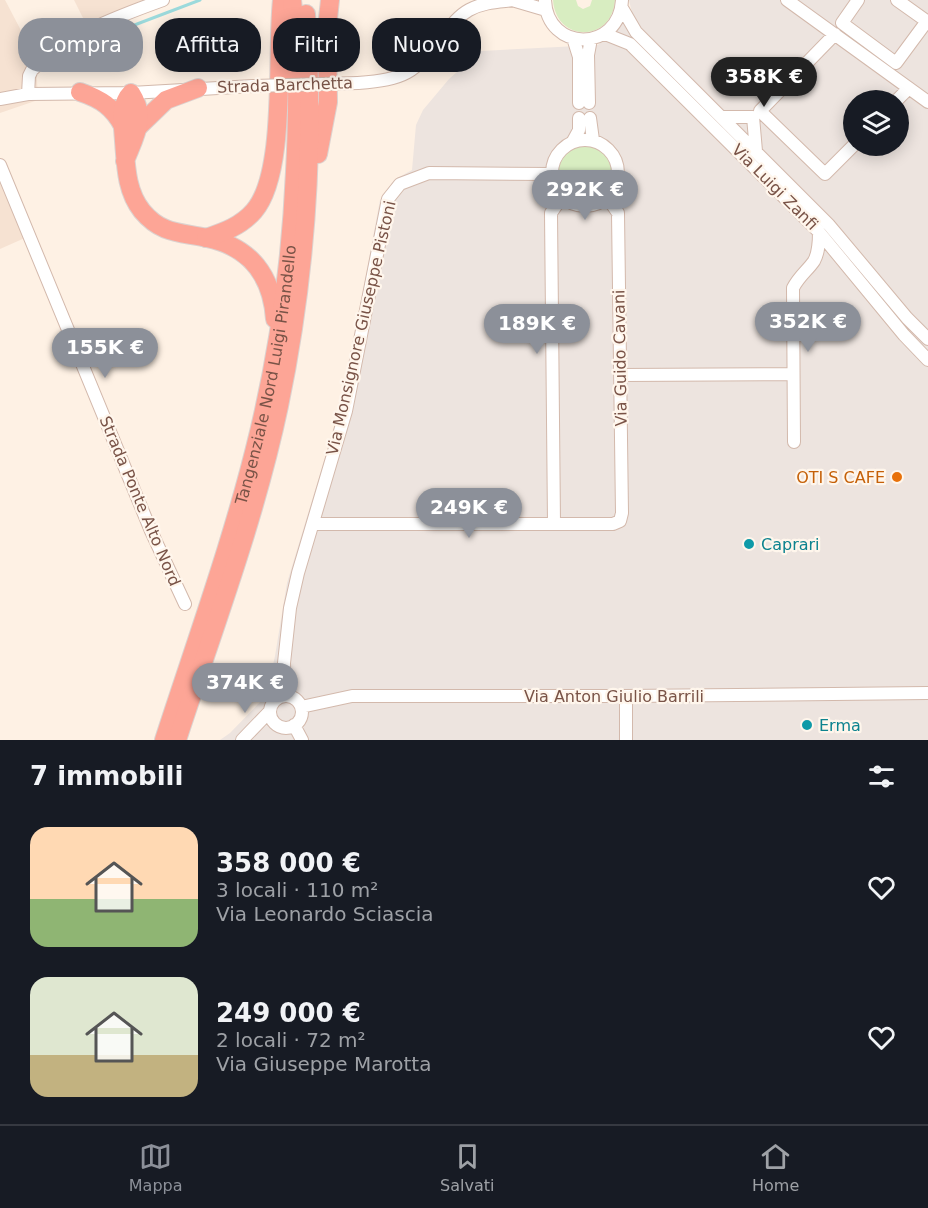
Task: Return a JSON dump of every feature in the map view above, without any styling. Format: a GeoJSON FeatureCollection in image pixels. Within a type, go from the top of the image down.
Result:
{"type":"FeatureCollection","features":[{"type":"Feature","properties":{"kind":"highway"},"geometry":{"type":"LineString","coordinates":[[206,238],[224,232],[247,219],[261,201],[271,177],[275,143],[282,0]]}},
{"type":"Feature","properties":{"kind":"highway","name":"Tangenziale Nord Luigi Pirandello"},"geometry":{"type":"LineString","coordinates":[[164,740],[230,534],[259,434],[273,370],[287,286],[293,221],[297,101],[292,0]]}},
{"type":"Feature","properties":{"kind":"highway","name":"Tangenziale Nord Luigi Pirandello"},"geometry":{"type":"LineString","coordinates":[[177,740],[264,466],[279,407],[294,324],[306,226],[310,116],[305,0]]}},
{"type":"Feature","properties":{"kind":"highway"},"geometry":{"type":"LineString","coordinates":[[306,226],[317,175],[319,147],[328,102],[327,28],[330,0]]}},
{"type":"Feature","properties":{"kind":"highway"},"geometry":{"type":"LineString","coordinates":[[130,127],[166,100],[198,88]]}},
{"type":"Feature","properties":{"kind":"highway"},"geometry":{"type":"LineString","coordinates":[[80,92],[98,98],[130,127]]}},
{"type":"Feature","properties":{"kind":"highway"},"geometry":{"type":"LineString","coordinates":[[131,93],[123,107],[130,127],[125,161],[128,184],[142,211],[162,228],[190,237],[206,238],[241,251],[255,264],[267,280],[274,309],[273,370]]}},
{"type":"Feature","properties":{"kind":"street"},"geometry":{"type":"LineString","coordinates":[[28,94],[29,76],[32,70],[72,39],[108,21],[163,0]]}},
{"type":"Feature","properties":{"kind":"street","name":"Strada Barchetta"},"geometry":{"type":"LineString","coordinates":[[0,99],[28,94],[131,93],[198,88],[385,81],[400,77],[428,57],[456,20],[467,11],[490,2],[513,0],[545,5]]}},
{"type":"Feature","properties":{"kind":"street"},"geometry":{"type":"LineString","coordinates":[[787,0],[928,102]]}},
{"type":"Feature","properties":{"kind":"street"},"geometry":{"type":"LineString","coordinates":[[858,0],[842,24],[896,63],[927,21],[897,0]]}},
{"type":"Feature","properties":{"kind":"street"},"geometry":{"type":"LineString","coordinates":[[545,5],[555,28],[573,38],[591,39],[605,34],[617,21],[622,4]]}},
{"type":"Feature","properties":{"kind":"street","name":"Via Luigi Zanfi"},"geometry":{"type":"LineString","coordinates":[[622,4],[636,32],[829,225],[915,327],[928,339]]}},
{"type":"Feature","properties":{"kind":"street","name":"Via Luigi Zanfi"},"geometry":{"type":"LineString","coordinates":[[605,34],[630,44],[819,232],[904,335],[928,360]]}},
{"type":"Feature","properties":{"kind":"street"},"geometry":{"type":"LineString","coordinates":[[722,117],[757,114],[835,34]]}},
{"type":"Feature","properties":{"kind":"street"},"geometry":{"type":"LineString","coordinates":[[573,38],[579,57],[584,103],[591,39]]}},
{"type":"Feature","properties":{"kind":"street"},"geometry":{"type":"LineString","coordinates":[[757,114],[825,174],[843,156]]}},
{"type":"Feature","properties":{"kind":"street"},"geometry":{"type":"LineString","coordinates":[[756,151],[757,114]]}},
{"type":"Feature","properties":{"kind":"street"},"geometry":{"type":"LineString","coordinates":[[573,141],[592,140],[608,148],[618,168],[616,184],[607,198],[587,206],[572,203],[562,197],[552,174],[557,155],[573,141],[584,118],[592,140]]}},
{"type":"Feature","properties":{"kind":"street","name":"Strada Ponte Alto Nord"},"geometry":{"type":"LineString","coordinates":[[0,165],[151,531],[186,604]]}},
{"type":"Feature","properties":{"kind":"street","name":"Via Monsignore Giuseppe Pistoni"},"geometry":{"type":"LineString","coordinates":[[285,696],[284,663],[290,608],[346,411],[388,199],[400,184],[429,173],[552,174]]}},
{"type":"Feature","properties":{"kind":"street"},"geometry":{"type":"LineString","coordinates":[[313,524],[554,524],[551,213],[562,197]]}},
{"type":"Feature","properties":{"kind":"street","name":"Via Guido Cavani"},"geometry":{"type":"LineString","coordinates":[[554,524],[613,524],[620,521],[622,513],[618,213],[607,198]]}},
{"type":"Feature","properties":{"kind":"street"},"geometry":{"type":"LineString","coordinates":[[794,442],[793,288],[799,276],[814,261],[819,247],[819,232]]}},
{"type":"Feature","properties":{"kind":"street"},"geometry":{"type":"LineString","coordinates":[[814,261],[828,257],[840,259]]}},
{"type":"Feature","properties":{"kind":"street"},"geometry":{"type":"LineString","coordinates":[[915,327],[928,332]]}},
{"type":"Feature","properties":{"kind":"street"},"geometry":{"type":"LineString","coordinates":[[621,375],[793,374]]}},
{"type":"Feature","properties":{"kind":"street","name":"Via Anton Giulio Barrili"},"geometry":{"type":"LineString","coordinates":[[301,707],[352,696],[928,693]]}},
{"type":"Feature","properties":{"kind":"street"},"geometry":{"type":"LineString","coordinates":[[242,740],[270,711],[276,699],[285,696],[295,699],[301,707],[301,717],[294,725],[285,728],[276,724],[270,716],[270,711]]}},
{"type":"Feature","properties":{"kind":"street"},"geometry":{"type":"LineString","coordinates":[[626,696],[627,740]]}},
{"type":"Feature","properties":{"kind":"street"},"geometry":{"type":"LineString","coordinates":[[294,725],[302,740]]}},
{"type":"Feature","properties":{"kind":"shaded area"},"geometry":{"type":"Polygon","coordinates":[[[0,0],[5,0],[18,25],[18,72],[37,72],[38,100],[0,113],[0,0]]]}},
{"type":"Feature","properties":{"kind":"shaded area"},"geometry":{"type":"Polygon","coordinates":[[[74,0],[152,0],[107,18],[83,18],[74,0]]]}},
{"type":"Feature","properties":{"kind":"shaded area"},"geometry":{"type":"Polygon","coordinates":[[[629,0],[928,0],[928,740],[220,740],[230,733],[266,696],[287,583],[343,398],[380,200],[394,180],[412,170],[416,125],[423,110],[457,72],[481,72],[481,51],[598,45],[632,13],[629,0]]]}},
{"type":"Feature","properties":{"kind":"shaded area"},"geometry":{"type":"Polygon","coordinates":[[[0,172],[27,237],[0,249],[0,172]]]}},
{"type":"Feature","properties":{"kind":"green space"},"geometry":{"type":"Polygon","coordinates":[[[553,0],[576,0],[578,6],[583,9],[590,6],[592,0],[615,0],[612,14],[604,24],[595,30],[584,32],[573,30],[564,24],[556,14],[553,0]]]}},
{"type":"Feature","properties":{"kind":"green space"},"geometry":{"type":"Polygon","coordinates":[[[579,145],[591,145],[601,149],[609,157],[613,173],[609,189],[601,197],[591,201],[579,201],[569,197],[561,189],[557,179],[557,167],[561,157],[569,149],[579,145]]]}},
{"type":"Feature","properties":{"kind":"waterway"},"geometry":{"type":"LineString","coordinates":[[143,22],[200,0]]}},
{"type":"Feature","properties":{"kind":"place","name":"OTI S CAFE"},"geometry":{"type":"Point","coordinates":[897,477]}},
{"type":"Feature","properties":{"kind":"place","name":"Caprari"},"geometry":{"type":"Point","coordinates":[749,544]}},
{"type":"Feature","properties":{"kind":"place","name":"Erma"},"geometry":{"type":"Point","coordinates":[807,725]}}]}
